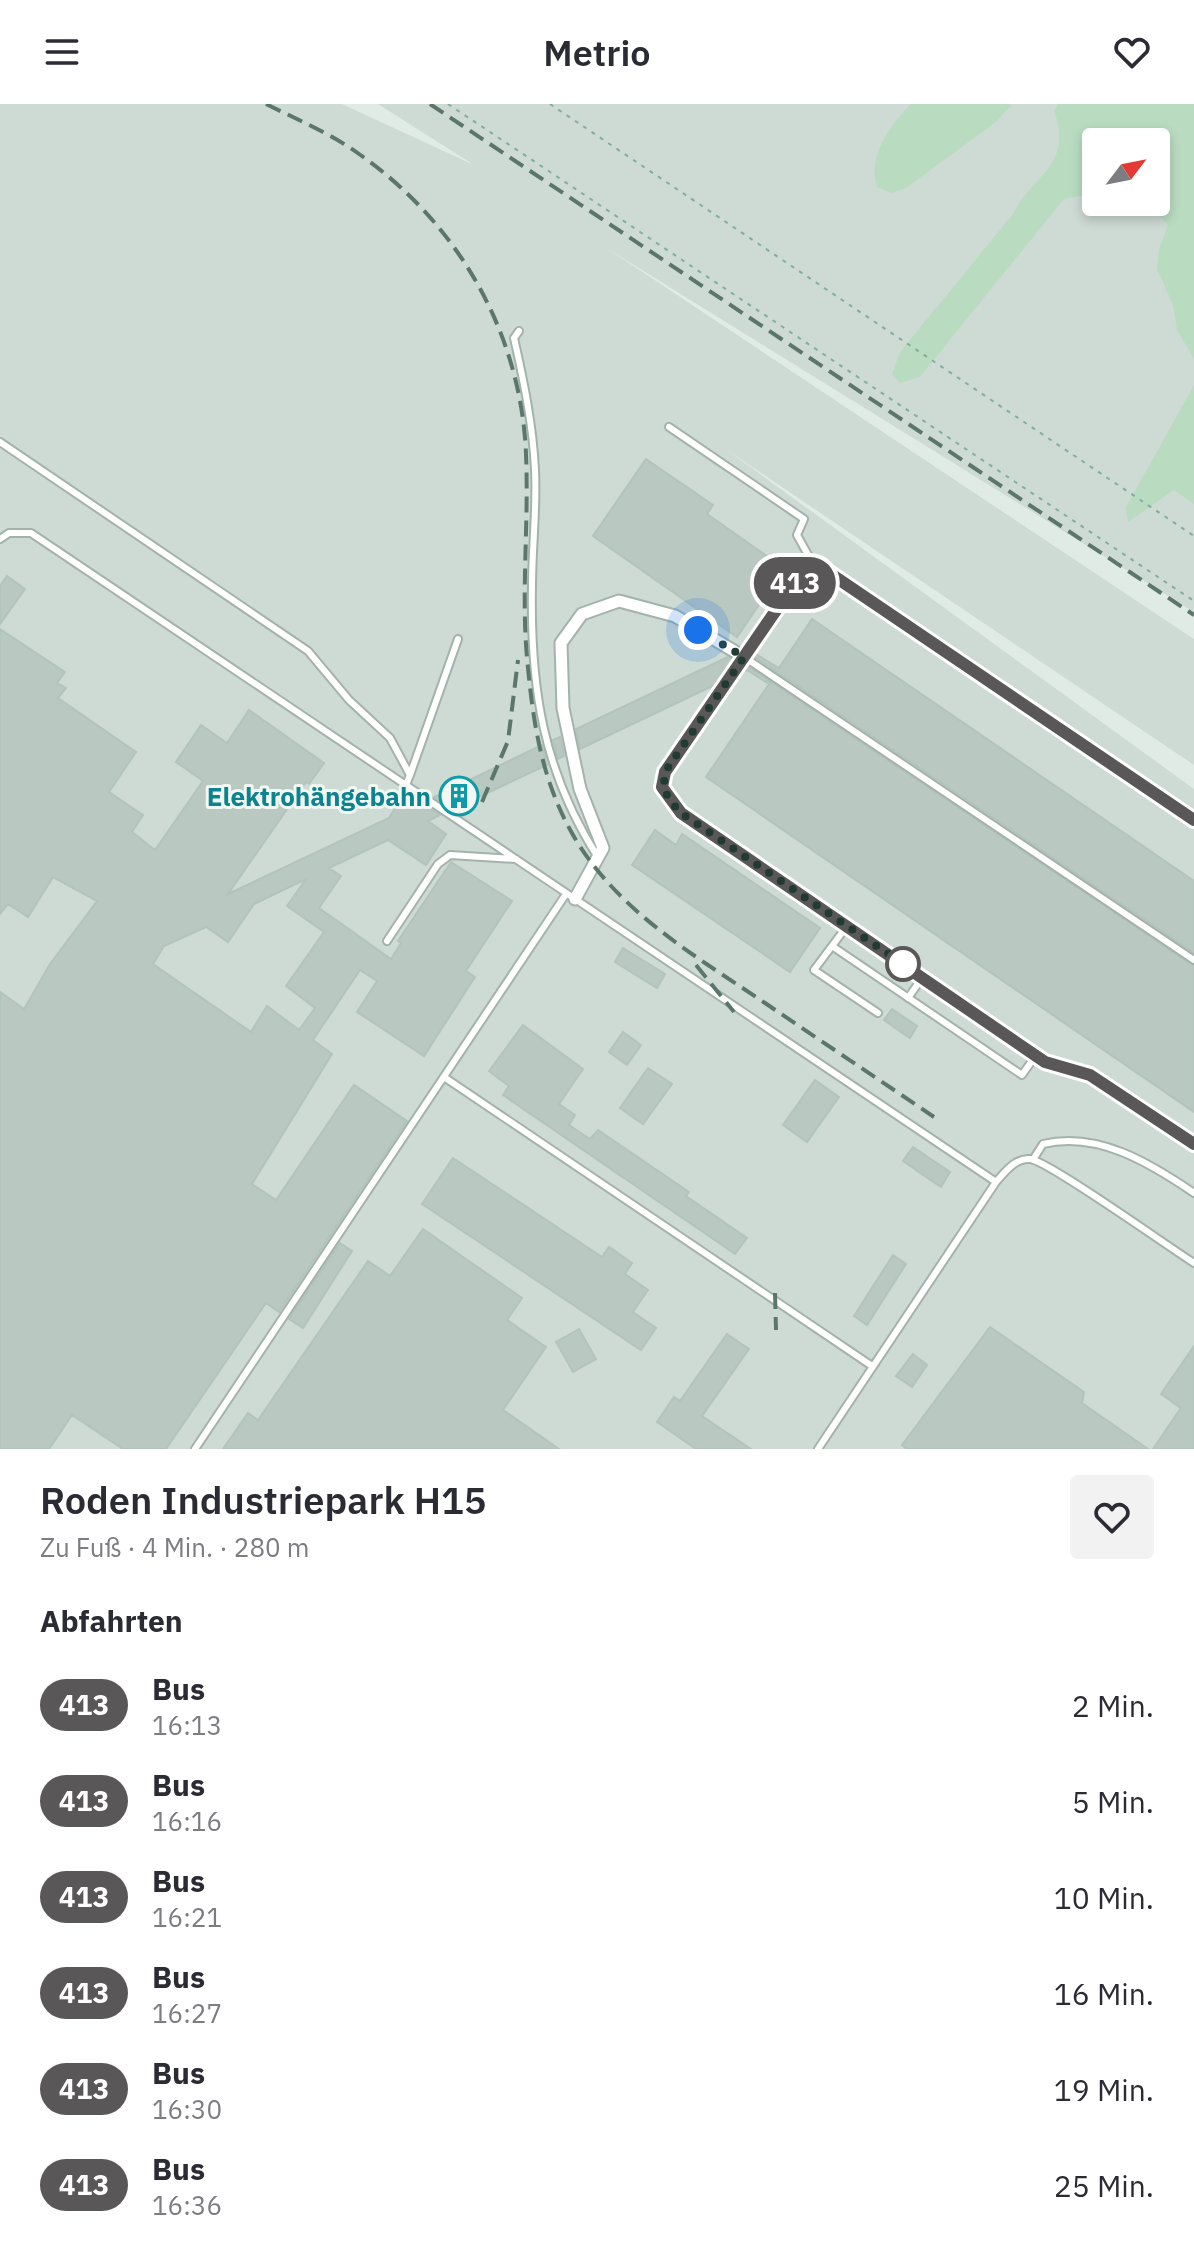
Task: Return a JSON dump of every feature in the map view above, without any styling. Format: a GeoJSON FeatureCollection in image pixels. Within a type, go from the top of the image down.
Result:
{"type":"FeatureCollection","features":[{"type":"Feature","properties":{"kind":"street"},"geometry":{"type":"LineString","coordinates":[[570,897],[599,859],[603,848],[580,789],[563,708],[561,643],[582,614],[619,601],[675,616],[744,657]]}},
{"type":"Feature","properties":{"kind":"lane"},"geometry":{"type":"LineString","coordinates":[[519,331],[514,338],[530,414],[535,471],[531,589],[539,709],[552,769],[577,825],[599,859]]}},
{"type":"Feature","properties":{"kind":"lane"},"geometry":{"type":"LineString","coordinates":[[669,427],[804,519],[797,535],[817,571]]}},
{"type":"Feature","properties":{"kind":"lane"},"geometry":{"type":"LineString","coordinates":[[0,442],[308,651],[349,700],[390,738],[410,775]]}},
{"type":"Feature","properties":{"kind":"lane"},"geometry":{"type":"LineString","coordinates":[[0,539],[9,533],[31,533],[996,1182]]}},
{"type":"Feature","properties":{"kind":"lane"},"geometry":{"type":"LineString","coordinates":[[1194,820],[825,570],[810,572],[794,584],[665,772],[662,787],[681,813],[1036,1055],[1067,1071],[1090,1075],[1194,1144]]}},
{"type":"Feature","properties":{"kind":"lane"},"geometry":{"type":"LineString","coordinates":[[406,785],[458,639]]}},
{"type":"Feature","properties":{"kind":"lane"},"geometry":{"type":"LineString","coordinates":[[744,657],[1194,960]]}},
{"type":"Feature","properties":{"kind":"lane"},"geometry":{"type":"LineString","coordinates":[[387,941],[438,864],[450,855],[516,859]]}},
{"type":"Feature","properties":{"kind":"lane"},"geometry":{"type":"LineString","coordinates":[[195,1449],[444,1077],[570,897]]}},
{"type":"Feature","properties":{"kind":"lane"},"geometry":{"type":"LineString","coordinates":[[847,926],[814,970],[878,1013]]}},
{"type":"Feature","properties":{"kind":"lane"},"geometry":{"type":"LineString","coordinates":[[832,946],[1022,1075],[1036,1055]]}},
{"type":"Feature","properties":{"kind":"lane"},"geometry":{"type":"LineString","coordinates":[[908,998],[922,978]]}},
{"type":"Feature","properties":{"kind":"lane"},"geometry":{"type":"LineString","coordinates":[[444,1077],[872,1366]]}},
{"type":"Feature","properties":{"kind":"lane"},"geometry":{"type":"LineString","coordinates":[[1034,1158],[1043,1144],[1065,1139],[1119,1150],[1156,1167],[1194,1193]]}},
{"type":"Feature","properties":{"kind":"lane"},"geometry":{"type":"LineString","coordinates":[[818,1449],[996,1182],[1009,1167],[1022,1159],[1034,1158],[1194,1263]]}},
{"type":"Feature","properties":{"kind":"path"},"geometry":{"type":"LineString","coordinates":[[448,104],[1194,601]]}},
{"type":"Feature","properties":{"kind":"path"},"geometry":{"type":"LineString","coordinates":[[550,104],[1194,536]]}},
{"type":"Feature","properties":{"kind":"shaded area"},"geometry":{"type":"Polygon","coordinates":[[[0,104],[342,104],[474,165],[378,104],[1194,104],[1194,612],[608,249],[1194,639],[1194,765],[727,450],[1194,789],[1194,1449],[0,1449],[0,104]]]}},
{"type":"Feature","properties":{"kind":"green space"},"geometry":{"type":"Polygon","coordinates":[[[911,104],[1011,106],[996,122],[906,188],[891,193],[877,187],[875,165],[888,131],[911,104]]]}},
{"type":"Feature","properties":{"kind":"green space"},"geometry":{"type":"Polygon","coordinates":[[[1058,104],[1194,104],[1194,359],[1177,330],[1173,305],[1157,269],[1159,249],[1168,225],[1160,216],[1170,216],[1170,128],[1082,128],[1082,196],[1064,199],[920,377],[900,383],[892,374],[900,352],[1013,214],[1055,157],[1059,130],[1054,111],[1058,104]]]}},
{"type":"Feature","properties":{"kind":"green space"},"geometry":{"type":"Polygon","coordinates":[[[1194,385],[1194,504],[1174,490],[1128,522],[1126,507],[1194,385]]]}},
{"type":"Feature","properties":{"kind":"building"},"geometry":{"type":"Polygon","coordinates":[[[646,459],[713,505],[707,514],[784,568],[737,637],[593,536],[646,459]]]}},
{"type":"Feature","properties":{"kind":"building"},"geometry":{"type":"Polygon","coordinates":[[[7,576],[25,589],[0,624],[0,586],[7,576]]]}},
{"type":"Feature","properties":{"kind":"building"},"geometry":{"type":"Polygon","coordinates":[[[812,619],[1194,881],[1194,953],[752,655],[754,653],[779,668],[812,619]]]}},
{"type":"Feature","properties":{"kind":"building"},"geometry":{"type":"Polygon","coordinates":[[[0,629],[65,672],[57,683],[66,688],[58,698],[136,752],[109,792],[143,815],[132,832],[155,850],[203,781],[176,762],[201,725],[227,743],[249,710],[324,763],[309,784],[306,782],[228,894],[389,818],[399,802],[408,808],[421,803],[440,815],[428,821],[446,834],[426,865],[388,840],[329,868],[341,876],[319,908],[391,959],[401,943],[398,941],[451,862],[512,901],[466,971],[475,977],[424,1056],[357,1012],[377,981],[360,970],[313,1040],[332,1054],[252,1184],[276,1200],[354,1085],[407,1121],[279,1312],[266,1303],[166,1449],[123,1449],[72,1415],[49,1449],[0,1449],[0,992],[24,1009],[50,964],[97,901],[53,877],[28,917],[8,904],[0,914],[0,629]],[[306,879],[254,904],[228,942],[206,927],[164,946],[153,964],[251,1032],[267,1006],[299,1030],[315,1008],[286,986],[324,932],[287,906],[306,879]]]}},
{"type":"Feature","properties":{"kind":"building"},"geometry":{"type":"Polygon","coordinates":[[[728,657],[734,661],[719,683],[580,749],[576,729],[728,657]]]}},
{"type":"Feature","properties":{"kind":"building"},"geometry":{"type":"Polygon","coordinates":[[[746,665],[1194,966],[1194,1112],[706,777],[769,684],[747,670],[740,673],[746,665]]]}},
{"type":"Feature","properties":{"kind":"building"},"geometry":{"type":"Polygon","coordinates":[[[560,737],[564,756],[558,759],[553,740],[560,737]]]}},
{"type":"Feature","properties":{"kind":"building"},"geometry":{"type":"Polygon","coordinates":[[[542,745],[547,765],[453,809],[434,797],[542,745]]]}},
{"type":"Feature","properties":{"kind":"building"},"geometry":{"type":"Polygon","coordinates":[[[655,830],[676,845],[682,834],[820,928],[790,972],[632,865],[655,830]]]}},
{"type":"Feature","properties":{"kind":"building"},"geometry":{"type":"Polygon","coordinates":[[[623,948],[665,974],[657,988],[615,962],[623,948]]]}},
{"type":"Feature","properties":{"kind":"building"},"geometry":{"type":"Polygon","coordinates":[[[892,1009],[917,1026],[910,1038],[884,1020],[892,1009]]]}},
{"type":"Feature","properties":{"kind":"building"},"geometry":{"type":"Polygon","coordinates":[[[523,1025],[583,1069],[559,1104],[575,1115],[569,1125],[590,1139],[598,1130],[689,1192],[686,1196],[747,1238],[735,1254],[503,1095],[509,1086],[489,1071],[523,1025]]]}},
{"type":"Feature","properties":{"kind":"building"},"geometry":{"type":"Polygon","coordinates":[[[623,1032],[641,1045],[627,1065],[609,1052],[623,1032]]]}},
{"type":"Feature","properties":{"kind":"building"},"geometry":{"type":"Polygon","coordinates":[[[648,1068],[672,1084],[643,1124],[620,1108],[648,1068]]]}},
{"type":"Feature","properties":{"kind":"building"},"geometry":{"type":"Polygon","coordinates":[[[815,1080],[839,1097],[807,1142],[783,1125],[815,1080]]]}},
{"type":"Feature","properties":{"kind":"building"},"geometry":{"type":"Polygon","coordinates":[[[913,1147],[950,1172],[941,1187],[903,1161],[913,1147]]]}},
{"type":"Feature","properties":{"kind":"building"},"geometry":{"type":"Polygon","coordinates":[[[453,1158],[602,1257],[609,1247],[632,1263],[625,1274],[648,1290],[633,1312],[656,1328],[641,1350],[422,1204],[453,1158]]]}},
{"type":"Feature","properties":{"kind":"building"},"geometry":{"type":"Polygon","coordinates":[[[423,1229],[522,1298],[507,1320],[546,1347],[503,1410],[559,1449],[223,1449],[248,1413],[258,1420],[368,1261],[390,1276],[423,1229]]]}},
{"type":"Feature","properties":{"kind":"building"},"geometry":{"type":"Polygon","coordinates":[[[340,1243],[352,1251],[303,1328],[289,1319],[340,1243]]]}},
{"type":"Feature","properties":{"kind":"building"},"geometry":{"type":"Polygon","coordinates":[[[893,1255],[906,1264],[867,1325],[854,1316],[893,1255]]]}},
{"type":"Feature","properties":{"kind":"building"},"geometry":{"type":"Polygon","coordinates":[[[990,1327],[1084,1392],[1082,1403],[1148,1449],[907,1449],[902,1445],[990,1327]]]}},
{"type":"Feature","properties":{"kind":"building"},"geometry":{"type":"Polygon","coordinates":[[[579,1329],[596,1359],[573,1372],[556,1342],[579,1329]]]}},
{"type":"Feature","properties":{"kind":"building"},"geometry":{"type":"Polygon","coordinates":[[[727,1334],[749,1349],[702,1416],[751,1449],[696,1449],[657,1422],[674,1397],[680,1401],[727,1334]]]}},
{"type":"Feature","properties":{"kind":"building"},"geometry":{"type":"Polygon","coordinates":[[[1194,1346],[1194,1449],[1153,1449],[1181,1408],[1161,1394],[1194,1346]]]}},
{"type":"Feature","properties":{"kind":"building"},"geometry":{"type":"Polygon","coordinates":[[[913,1354],[927,1365],[912,1387],[896,1376],[913,1354]]]}},
{"type":"Feature","properties":{"kind":"railway"},"geometry":{"type":"LineString","coordinates":[[266,104],[337,140],[394,182],[426,213],[454,247],[478,284],[497,324],[512,366],[526,454],[525,633],[532,705],[546,771],[573,835],[612,887],[659,930],[934,1117]]}},
{"type":"Feature","properties":{"kind":"railway"},"geometry":{"type":"LineString","coordinates":[[430,104],[1194,615]]}},
{"type":"Feature","properties":{"kind":"railway"},"geometry":{"type":"LineString","coordinates":[[482,802],[508,741],[518,660]]}},
{"type":"Feature","properties":{"kind":"railway"},"geometry":{"type":"LineString","coordinates":[[696,965],[734,1012]]}},
{"type":"Feature","properties":{"kind":"railway"},"geometry":{"type":"LineString","coordinates":[[775,1293],[776,1330]]}},
{"type":"Feature","properties":{"kind":"bus line","name":"413"},"geometry":{"type":"LineString","coordinates":[[1194,820],[825,570],[810,572],[794,584],[665,772],[662,787],[667,798],[681,813],[1045,1062],[1067,1071],[1090,1075],[1194,1144]]}},
{"type":"Feature","properties":{"kind":"place","name":"Elektrohängebahn"},"geometry":{"type":"Point","coordinates":[459,796]}},
{"type":"Feature","properties":{"kind":"route"},"geometry":{"type":"LineString","coordinates":[[698,630],[744,657],[665,772],[662,787],[667,798],[681,813],[903,964]]}}]}
